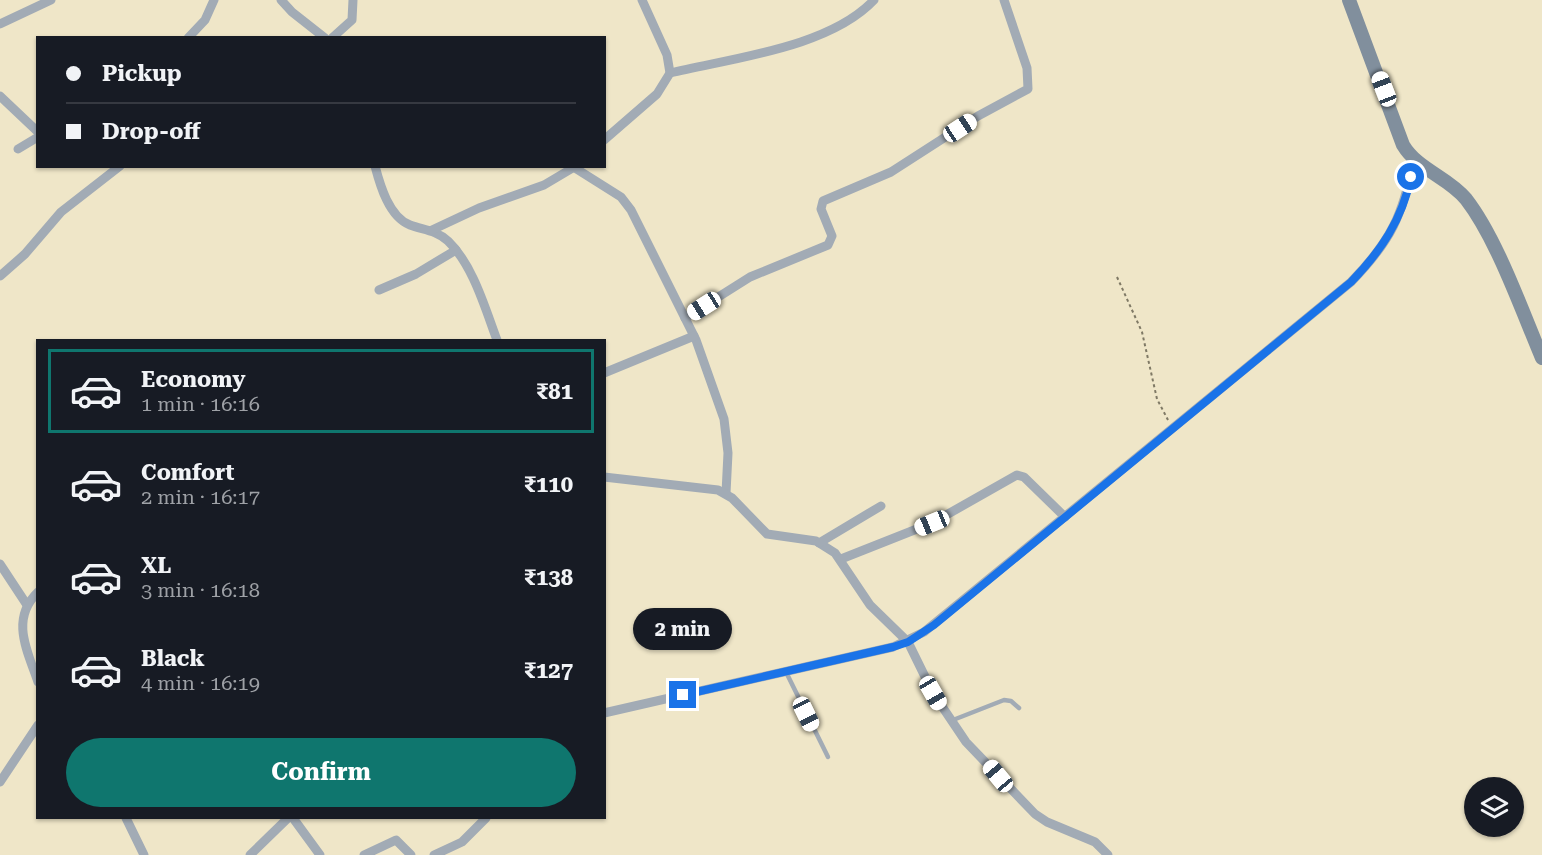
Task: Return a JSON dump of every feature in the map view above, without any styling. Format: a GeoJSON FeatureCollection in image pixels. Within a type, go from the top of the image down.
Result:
{"type":"FeatureCollection","features":[{"type":"Feature","properties":{"kind":"street"},"geometry":{"type":"LineString","coordinates":[[0,24],[51,0]]}},
{"type":"Feature","properties":{"kind":"street"},"geometry":{"type":"LineString","coordinates":[[190,36],[205,20],[214,0]]}},
{"type":"Feature","properties":{"kind":"street"},"geometry":{"type":"LineString","coordinates":[[282,0],[292,12],[322,36]]}},
{"type":"Feature","properties":{"kind":"street"},"geometry":{"type":"LineString","coordinates":[[334,36],[352,20],[353,0]]}},
{"type":"Feature","properties":{"kind":"street"},"geometry":{"type":"LineString","coordinates":[[606,138],[662,88],[670,73],[667,55],[642,0]]}},
{"type":"Feature","properties":{"kind":"street"},"geometry":{"type":"LineString","coordinates":[[670,73],[808,38],[857,15],[874,0]]}},
{"type":"Feature","properties":{"kind":"street"},"geometry":{"type":"LineString","coordinates":[[685,318],[750,277],[828,246],[832,236],[821,209],[823,201],[891,172],[978,116],[1025,92],[1029,83],[1027,68],[1004,0]]}},
{"type":"Feature","properties":{"kind":"street"},"geometry":{"type":"LineString","coordinates":[[1349,0],[1403,145],[1414,159],[1453,186],[1470,206],[1503,269],[1542,358]]}},
{"type":"Feature","properties":{"kind":"street"},"geometry":{"type":"LineString","coordinates":[[0,96],[36,130]]}},
{"type":"Feature","properties":{"kind":"street"},"geometry":{"type":"LineString","coordinates":[[18,149],[36,138]]}},
{"type":"Feature","properties":{"kind":"street"},"geometry":{"type":"LineString","coordinates":[[606,713],[908,642],[946,616],[1360,273],[1396,223],[1403,209],[1414,159]]}},
{"type":"Feature","properties":{"kind":"street"},"geometry":{"type":"LineString","coordinates":[[0,276],[25,254],[61,212],[117,168]]}},
{"type":"Feature","properties":{"kind":"street"},"geometry":{"type":"LineString","coordinates":[[376,168],[384,193],[398,216],[409,224],[432,230],[456,250],[472,280],[497,339]]}},
{"type":"Feature","properties":{"kind":"street"},"geometry":{"type":"LineString","coordinates":[[432,230],[489,204],[544,185],[573,168]]}},
{"type":"Feature","properties":{"kind":"street"},"geometry":{"type":"LineString","coordinates":[[576,168],[626,203],[694,336],[724,419],[728,453],[726,493]]}},
{"type":"Feature","properties":{"kind":"street"},"geometry":{"type":"LineString","coordinates":[[379,290],[416,274],[456,250]]}},
{"type":"Feature","properties":{"kind":"street"},"geometry":{"type":"LineString","coordinates":[[606,372],[694,336]]}},
{"type":"Feature","properties":{"kind":"street"},"geometry":{"type":"LineString","coordinates":[[841,559],[932,523],[1017,476],[1024,477],[1065,517]]}},
{"type":"Feature","properties":{"kind":"street"},"geometry":{"type":"LineString","coordinates":[[606,477],[644,479],[726,493],[767,534],[819,543],[841,559],[870,605],[908,642],[950,722],[1028,808],[1047,822],[1095,842],[1108,855]]}},
{"type":"Feature","properties":{"kind":"street"},"geometry":{"type":"LineString","coordinates":[[819,543],[881,506]]}},
{"type":"Feature","properties":{"kind":"street"},"geometry":{"type":"LineString","coordinates":[[0,564],[27,605]]}},
{"type":"Feature","properties":{"kind":"street"},"geometry":{"type":"LineString","coordinates":[[36,594],[27,605],[21,628],[36,676]]}},
{"type":"Feature","properties":{"kind":"street"},"geometry":{"type":"LineString","coordinates":[[0,782],[36,728]]}},
{"type":"Feature","properties":{"kind":"street"},"geometry":{"type":"LineString","coordinates":[[126,819],[144,855]]}},
{"type":"Feature","properties":{"kind":"street"},"geometry":{"type":"LineString","coordinates":[[250,855],[287,819]]}},
{"type":"Feature","properties":{"kind":"street"},"geometry":{"type":"LineString","coordinates":[[294,819],[320,855]]}},
{"type":"Feature","properties":{"kind":"street"},"geometry":{"type":"LineString","coordinates":[[434,855],[462,842],[485,819]]}},
{"type":"Feature","properties":{"kind":"street"},"geometry":{"type":"LineString","coordinates":[[364,855],[396,840],[411,855]]}},
{"type":"Feature","properties":{"kind":"lane"},"geometry":{"type":"LineString","coordinates":[[786,672],[828,757]]}},
{"type":"Feature","properties":{"kind":"lane"},"geometry":{"type":"LineString","coordinates":[[950,722],[1004,700],[1011,701],[1018,708]]}},
{"type":"Feature","properties":{"kind":"path"},"geometry":{"type":"LineString","coordinates":[[1117,277],[1142,332],[1157,399],[1173,429]]}},
{"type":"Feature","properties":{"kind":"route"},"geometry":{"type":"LineString","coordinates":[[683,695],[893,647],[908,642],[934,625],[1351,282],[1389,236],[1403,209],[1411,177]]}}]}
